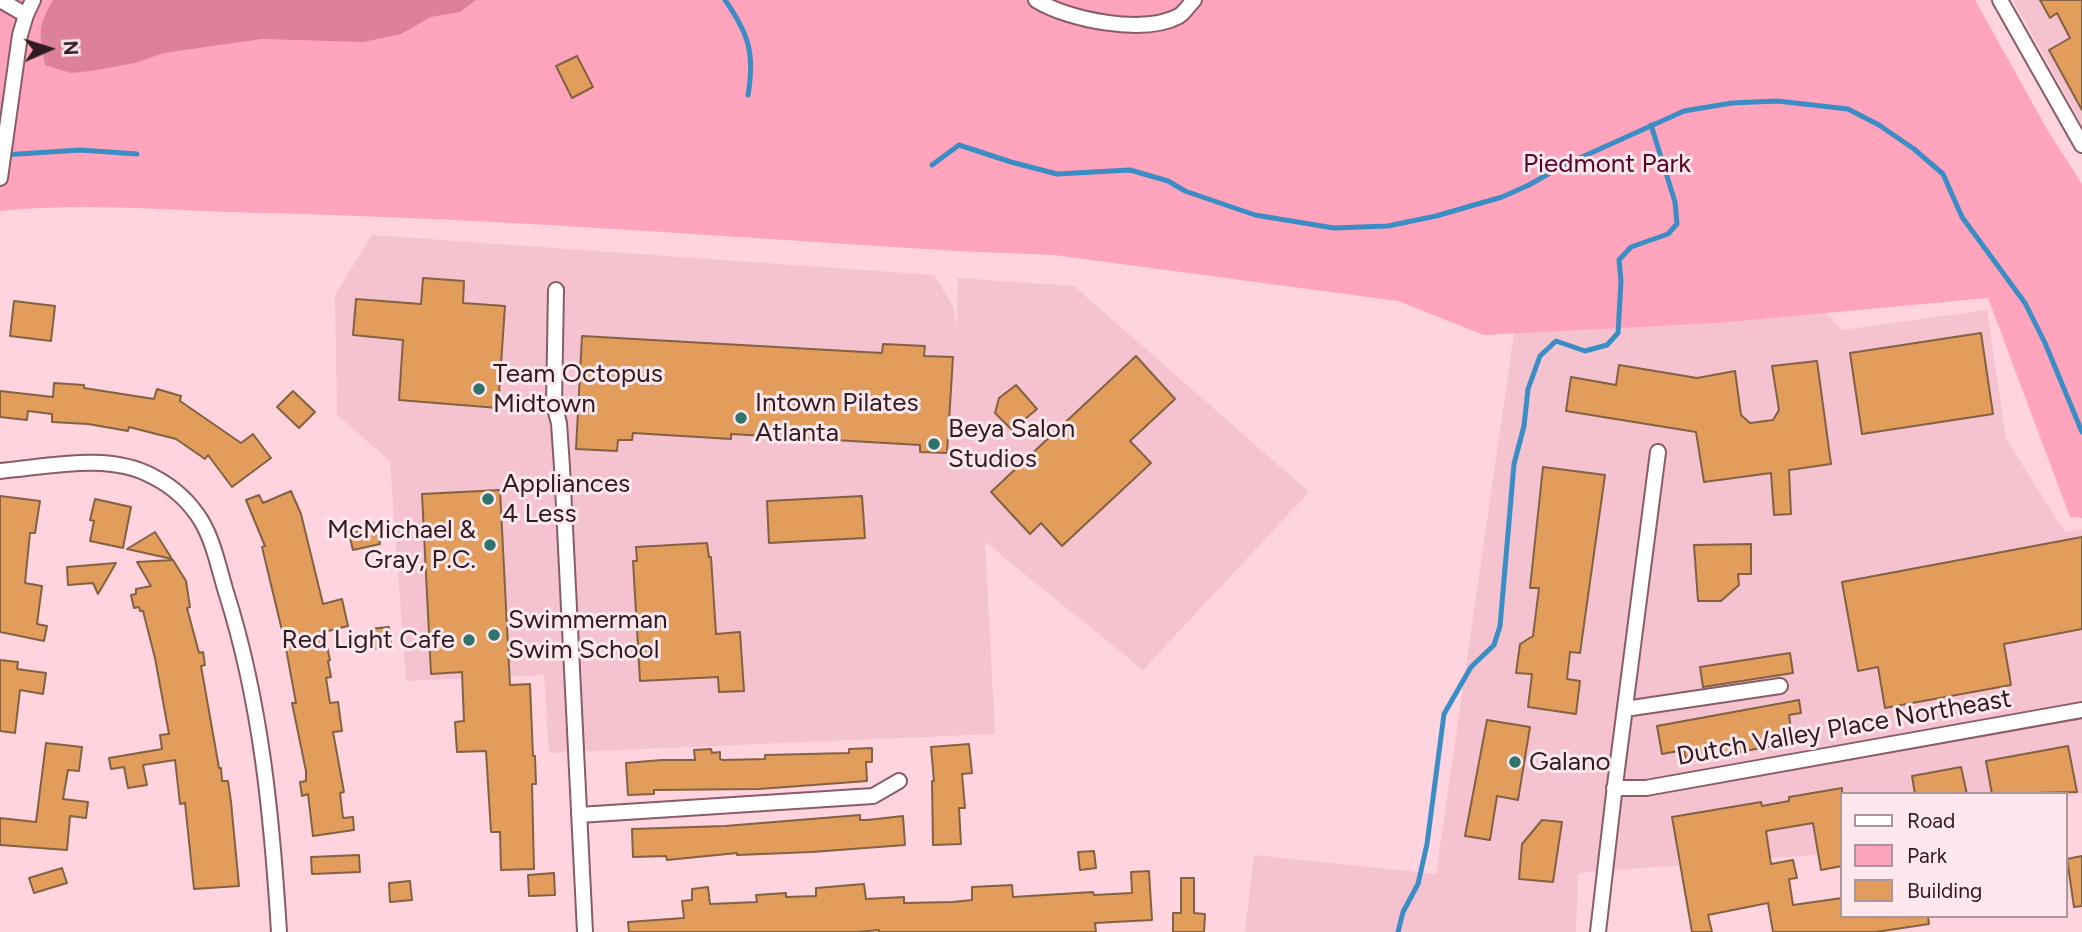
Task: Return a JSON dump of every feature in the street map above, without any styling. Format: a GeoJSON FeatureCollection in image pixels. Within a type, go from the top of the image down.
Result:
{"type":"FeatureCollection","features":[{"type":"Feature","properties":{"kind":"street"},"geometry":{"type":"LineString","coordinates":[[0,0],[26,15]]}},
{"type":"Feature","properties":{"kind":"street"},"geometry":{"type":"LineString","coordinates":[[0,178],[17,60],[26,15],[33,0]]}},
{"type":"Feature","properties":{"kind":"street"},"geometry":{"type":"LineString","coordinates":[[1036,0],[1071,15],[1129,25],[1165,21],[1180,15],[1194,0]]}},
{"type":"Feature","properties":{"kind":"street"},"geometry":{"type":"LineString","coordinates":[[2000,0],[2082,145]]}},
{"type":"Feature","properties":{"kind":"street"},"geometry":{"type":"LineString","coordinates":[[556,290],[554,405],[561,441],[585,932]]}},
{"type":"Feature","properties":{"kind":"street"},"geometry":{"type":"LineString","coordinates":[[1598,932],[1658,452]]}},
{"type":"Feature","properties":{"kind":"street"},"geometry":{"type":"LineString","coordinates":[[0,471],[69,464],[124,466],[149,474],[170,486],[189,503],[201,521],[211,543],[234,615],[262,749],[273,839],[279,932]]}},
{"type":"Feature","properties":{"kind":"street"},"geometry":{"type":"LineString","coordinates":[[1625,709],[1780,686]]}},
{"type":"Feature","properties":{"kind":"street","name":"Dutch Valley Place Northeast"},"geometry":{"type":"LineString","coordinates":[[1614,788],[1646,788],[2082,710]]}},
{"type":"Feature","properties":{"kind":"street"},"geometry":{"type":"LineString","coordinates":[[579,815],[873,796],[899,781]]}},
{"type":"Feature","properties":{"kind":"shaded area"},"geometry":{"type":"Polygon","coordinates":[[[53,0],[476,0],[460,12],[431,17],[401,34],[363,42],[262,39],[164,53],[135,63],[71,73],[45,65],[41,32],[44,18],[53,0]]]}},
{"type":"Feature","properties":{"kind":"shaded area"},"geometry":{"type":"Polygon","coordinates":[[[2013,0],[2082,0],[2082,125],[2013,0]]]}},
{"type":"Feature","properties":{"kind":"shaded area"},"geometry":{"type":"Polygon","coordinates":[[[372,235],[934,275],[954,308],[956,332],[958,278],[1074,286],[1309,492],[1143,670],[985,542],[995,734],[549,753],[544,675],[406,681],[390,461],[337,415],[335,295],[372,235]]]}},
{"type":"Feature","properties":{"kind":"shaded area"},"geometry":{"type":"Polygon","coordinates":[[[1785,271],[1842,330],[1987,310],[2006,439],[2065,532],[2082,529],[2082,793],[2068,796],[2068,792],[1840,792],[1840,853],[1578,873],[1576,932],[1245,932],[1254,855],[1436,874],[1519,300],[1785,271]]]}},
{"type":"Feature","properties":{"kind":"green space","name":"Piedmont Park"},"geometry":{"type":"Polygon","coordinates":[[[0,0],[1975,0],[2048,131],[2082,184],[2082,518],[2070,517],[1988,298],[1718,323],[1484,335],[1398,301],[1054,255],[434,219],[97,207],[0,211],[0,0]]]}},
{"type":"Feature","properties":{"kind":"building"},"geometry":{"type":"Polygon","coordinates":[[[2040,0],[2082,0],[2082,110],[2049,50],[2070,38],[2057,13],[2050,18],[2040,0]]]}},
{"type":"Feature","properties":{"kind":"building"},"geometry":{"type":"Polygon","coordinates":[[[577,56],[593,87],[572,98],[556,66],[577,56]]]}},
{"type":"Feature","properties":{"kind":"building"},"geometry":{"type":"Polygon","coordinates":[[[423,278],[464,281],[463,303],[505,306],[498,408],[399,400],[403,340],[353,335],[356,299],[421,304],[423,278]]]}},
{"type":"Feature","properties":{"kind":"building"},"geometry":{"type":"Polygon","coordinates":[[[14,301],[55,306],[51,341],[10,336],[14,301]]]}},
{"type":"Feature","properties":{"kind":"building"},"geometry":{"type":"Polygon","coordinates":[[[1981,333],[1993,414],[1862,434],[1850,353],[1981,333]]]}},
{"type":"Feature","properties":{"kind":"building"},"geometry":{"type":"Polygon","coordinates":[[[582,336],[882,353],[883,344],[925,346],[924,356],[953,357],[947,453],[920,452],[920,445],[731,434],[731,439],[633,433],[632,440],[618,440],[617,451],[576,449],[582,336]]]}},
{"type":"Feature","properties":{"kind":"building"},"geometry":{"type":"Polygon","coordinates":[[[1136,356],[1175,399],[1130,441],[1151,463],[1062,546],[1041,523],[1030,534],[991,492],[1136,356]]]}},
{"type":"Feature","properties":{"kind":"building"},"geometry":{"type":"Polygon","coordinates":[[[1817,361],[1831,464],[1789,470],[1791,514],[1774,515],[1771,473],[1704,482],[1696,432],[1566,411],[1571,377],[1616,385],[1619,365],[1697,378],[1735,371],[1741,415],[1750,423],[1773,420],[1779,410],[1772,366],[1817,361]]]}},
{"type":"Feature","properties":{"kind":"building"},"geometry":{"type":"Polygon","coordinates":[[[54,383],[84,385],[84,388],[154,399],[157,389],[181,396],[180,401],[241,443],[253,434],[271,458],[232,487],[208,455],[205,459],[176,439],[129,427],[128,431],[88,424],[52,422],[52,414],[28,411],[27,420],[0,417],[0,391],[53,397],[54,383]]]}},
{"type":"Feature","properties":{"kind":"building"},"geometry":{"type":"Polygon","coordinates":[[[1016,385],[1037,409],[1012,430],[995,413],[999,398],[1016,385]]]}},
{"type":"Feature","properties":{"kind":"building"},"geometry":{"type":"Polygon","coordinates":[[[293,391],[315,412],[299,428],[277,407],[293,391]]]}},
{"type":"Feature","properties":{"kind":"building"},"geometry":{"type":"Polygon","coordinates":[[[1543,467],[1605,475],[1580,653],[1570,652],[1567,679],[1580,681],[1576,714],[1528,707],[1532,674],[1516,673],[1520,644],[1533,636],[1539,588],[1530,588],[1543,467]]]}},
{"type":"Feature","properties":{"kind":"building"},"geometry":{"type":"Polygon","coordinates":[[[500,490],[510,685],[530,684],[536,784],[532,784],[534,869],[501,870],[500,832],[491,832],[486,751],[457,752],[455,722],[464,721],[462,672],[431,674],[422,494],[500,490]]]}},
{"type":"Feature","properties":{"kind":"building"},"geometry":{"type":"Polygon","coordinates":[[[291,491],[301,514],[323,604],[342,599],[348,626],[324,632],[330,660],[331,677],[326,678],[330,703],[338,702],[342,731],[333,732],[344,792],[340,793],[343,818],[353,817],[354,830],[313,836],[308,794],[302,796],[300,782],[306,781],[306,771],[292,703],[296,703],[285,643],[262,547],[265,546],[246,500],[259,495],[263,503],[291,491]]]}},
{"type":"Feature","properties":{"kind":"building"},"geometry":{"type":"Polygon","coordinates":[[[0,496],[40,501],[35,533],[30,533],[25,583],[42,586],[37,624],[47,626],[44,641],[0,632],[0,496]]]}},
{"type":"Feature","properties":{"kind":"building"},"geometry":{"type":"Polygon","coordinates":[[[862,496],[865,538],[769,543],[767,501],[862,496]]]}},
{"type":"Feature","properties":{"kind":"building"},"geometry":{"type":"Polygon","coordinates":[[[95,499],[131,507],[123,548],[90,541],[94,521],[90,520],[95,499]]]}},
{"type":"Feature","properties":{"kind":"building"},"geometry":{"type":"Polygon","coordinates":[[[376,523],[380,544],[353,550],[349,534],[361,531],[360,527],[376,523]]]}},
{"type":"Feature","properties":{"kind":"building"},"geometry":{"type":"Polygon","coordinates":[[[155,532],[172,559],[127,549],[155,532]]]}},
{"type":"Feature","properties":{"kind":"building"},"geometry":{"type":"Polygon","coordinates":[[[2082,537],[2082,629],[2004,644],[2011,685],[1885,708],[1878,667],[1858,671],[1842,582],[2082,537]]]}},
{"type":"Feature","properties":{"kind":"building"},"geometry":{"type":"Polygon","coordinates":[[[707,543],[711,557],[716,634],[740,632],[744,691],[719,692],[718,677],[640,681],[633,561],[637,561],[636,547],[707,543]]]}},
{"type":"Feature","properties":{"kind":"building"},"geometry":{"type":"Polygon","coordinates":[[[1751,544],[1751,574],[1738,574],[1739,585],[1721,601],[1698,601],[1694,545],[1751,544]]]}},
{"type":"Feature","properties":{"kind":"building"},"geometry":{"type":"Polygon","coordinates":[[[173,560],[186,581],[190,607],[187,608],[199,653],[203,652],[205,665],[201,666],[219,768],[222,781],[228,781],[239,886],[194,889],[185,803],[180,804],[175,760],[143,765],[147,785],[128,788],[124,767],[111,769],[109,758],[162,749],[160,735],[169,734],[143,611],[140,611],[139,607],[134,608],[131,595],[136,594],[136,589],[151,586],[137,562],[173,560]]]}},
{"type":"Feature","properties":{"kind":"building"},"geometry":{"type":"Polygon","coordinates":[[[116,563],[98,594],[93,583],[68,585],[67,567],[116,563]]]}},
{"type":"Feature","properties":{"kind":"building"},"geometry":{"type":"Polygon","coordinates":[[[389,627],[391,646],[372,649],[369,629],[389,627]]]}},
{"type":"Feature","properties":{"kind":"building"},"geometry":{"type":"Polygon","coordinates":[[[1790,653],[1793,673],[1703,687],[1700,667],[1790,653]]]}},
{"type":"Feature","properties":{"kind":"building"},"geometry":{"type":"Polygon","coordinates":[[[0,660],[18,662],[17,669],[46,673],[43,694],[20,690],[15,733],[0,731],[0,660]]]}},
{"type":"Feature","properties":{"kind":"building"},"geometry":{"type":"Polygon","coordinates":[[[1799,700],[1801,713],[1789,715],[1793,742],[1686,762],[1684,750],[1662,754],[1657,726],[1799,700]]]}},
{"type":"Feature","properties":{"kind":"building"},"geometry":{"type":"Polygon","coordinates":[[[1487,720],[1530,727],[1518,800],[1497,796],[1490,840],[1465,836],[1487,720]]]}},
{"type":"Feature","properties":{"kind":"building"},"geometry":{"type":"Polygon","coordinates":[[[46,743],[82,747],[79,771],[68,770],[63,799],[88,802],[86,818],[70,816],[67,850],[0,845],[0,818],[36,822],[46,743]]]}},
{"type":"Feature","properties":{"kind":"building"},"geometry":{"type":"Polygon","coordinates":[[[969,744],[972,773],[962,774],[965,808],[959,808],[961,844],[933,845],[934,781],[931,747],[969,744]]]}},
{"type":"Feature","properties":{"kind":"building"},"geometry":{"type":"Polygon","coordinates":[[[2068,746],[2077,792],[1992,792],[1986,761],[2068,746]]]}},
{"type":"Feature","properties":{"kind":"building"},"geometry":{"type":"Polygon","coordinates":[[[872,748],[872,762],[866,762],[867,781],[759,789],[654,790],[654,794],[628,795],[626,763],[695,760],[694,750],[711,749],[712,753],[720,752],[720,759],[723,760],[765,759],[765,755],[849,753],[849,749],[872,748]]]}},
{"type":"Feature","properties":{"kind":"building"},"geometry":{"type":"Polygon","coordinates":[[[1961,767],[1967,792],[1915,792],[1912,776],[1961,767]]]}},
{"type":"Feature","properties":{"kind":"building"},"geometry":{"type":"Polygon","coordinates":[[[1842,788],[1840,866],[1821,870],[1813,823],[1766,831],[1771,864],[1793,860],[1797,878],[1789,879],[1793,905],[1840,898],[1840,918],[1928,918],[1929,924],[1876,932],[1773,932],[1768,903],[1708,915],[1712,932],[1692,932],[1672,817],[1761,802],[1762,806],[1789,801],[1789,797],[1842,788]]]}},
{"type":"Feature","properties":{"kind":"building"},"geometry":{"type":"Polygon","coordinates":[[[860,815],[860,820],[903,816],[905,845],[812,852],[737,853],[667,860],[666,856],[633,857],[632,829],[725,826],[860,815]]]}},
{"type":"Feature","properties":{"kind":"building"},"geometry":{"type":"Polygon","coordinates":[[[1542,820],[1562,822],[1553,882],[1519,879],[1522,844],[1542,820]]]}},
{"type":"Feature","properties":{"kind":"building"},"geometry":{"type":"Polygon","coordinates":[[[1094,851],[1096,868],[1080,870],[1078,852],[1094,851]]]}},
{"type":"Feature","properties":{"kind":"building"},"geometry":{"type":"Polygon","coordinates":[[[359,855],[360,872],[312,874],[311,857],[359,855]]]}},
{"type":"Feature","properties":{"kind":"building"},"geometry":{"type":"Polygon","coordinates":[[[2082,856],[2082,906],[2074,907],[2068,859],[2082,856]]]}},
{"type":"Feature","properties":{"kind":"building"},"geometry":{"type":"Polygon","coordinates":[[[62,868],[67,883],[34,893],[29,878],[62,868]]]}},
{"type":"Feature","properties":{"kind":"building"},"geometry":{"type":"Polygon","coordinates":[[[1149,871],[1152,920],[1095,923],[1096,932],[629,932],[628,922],[684,918],[682,901],[692,900],[692,889],[708,887],[710,904],[757,902],[756,895],[786,893],[786,897],[816,896],[816,888],[864,884],[866,899],[904,897],[904,903],[953,902],[972,900],[972,887],[1012,885],[1013,897],[1093,892],[1094,895],[1132,893],[1131,872],[1149,871]]]}},
{"type":"Feature","properties":{"kind":"building"},"geometry":{"type":"Polygon","coordinates":[[[554,873],[555,895],[529,896],[528,875],[554,873]]]}},
{"type":"Feature","properties":{"kind":"building"},"geometry":{"type":"Polygon","coordinates":[[[1181,878],[1194,878],[1194,913],[1205,914],[1204,932],[1173,932],[1173,913],[1181,913],[1181,878]]]}},
{"type":"Feature","properties":{"kind":"building"},"geometry":{"type":"Polygon","coordinates":[[[410,881],[412,900],[390,902],[389,883],[410,881]]]}},
{"type":"Feature","properties":{"kind":"waterway"},"geometry":{"type":"LineString","coordinates":[[725,0],[740,23],[748,45],[751,68],[748,95]]}},
{"type":"Feature","properties":{"kind":"waterway"},"geometry":{"type":"LineString","coordinates":[[932,165],[959,145],[1057,174],[1130,170],[1168,181],[1185,191],[1255,215],[1334,228],[1388,226],[1436,216],[1502,197],[1562,166],[1684,111],[1732,103],[1777,101],[1848,109],[1879,125],[1914,149],[1943,174],[1962,217],[2025,303],[2045,343],[2082,432]]}},
{"type":"Feature","properties":{"kind":"waterway"},"geometry":{"type":"LineString","coordinates":[[1398,932],[1403,912],[1418,884],[1427,844],[1444,714],[1471,667],[1494,645],[1500,626],[1514,464],[1524,426],[1528,389],[1540,356],[1556,341],[1585,351],[1607,345],[1618,333],[1621,281],[1619,260],[1631,247],[1668,234],[1677,224],[1675,202],[1651,125]]}},
{"type":"Feature","properties":{"kind":"waterway"},"geometry":{"type":"LineString","coordinates":[[3,155],[80,150],[137,154]]}},
{"type":"Feature","properties":{"kind":"place","name":"Team Octopus Midtown"},"geometry":{"type":"Point","coordinates":[479,389]}},
{"type":"Feature","properties":{"kind":"place","name":"Intown Pilates Atlanta"},"geometry":{"type":"Point","coordinates":[741,418]}},
{"type":"Feature","properties":{"kind":"place","name":"Beya Salon Studios"},"geometry":{"type":"Point","coordinates":[934,444]}},
{"type":"Feature","properties":{"kind":"place","name":"Appliances 4 Less"},"geometry":{"type":"Point","coordinates":[488,499]}},
{"type":"Feature","properties":{"kind":"place","name":"McMichael & Gray, P.C."},"geometry":{"type":"Point","coordinates":[490,545]}},
{"type":"Feature","properties":{"kind":"place","name":"Swimmerman Swim School"},"geometry":{"type":"Point","coordinates":[494,635]}},
{"type":"Feature","properties":{"kind":"place","name":"Red Light Cafe"},"geometry":{"type":"Point","coordinates":[469,640]}},
{"type":"Feature","properties":{"kind":"place","name":"Galano"},"geometry":{"type":"Point","coordinates":[1515,762]}}]}
